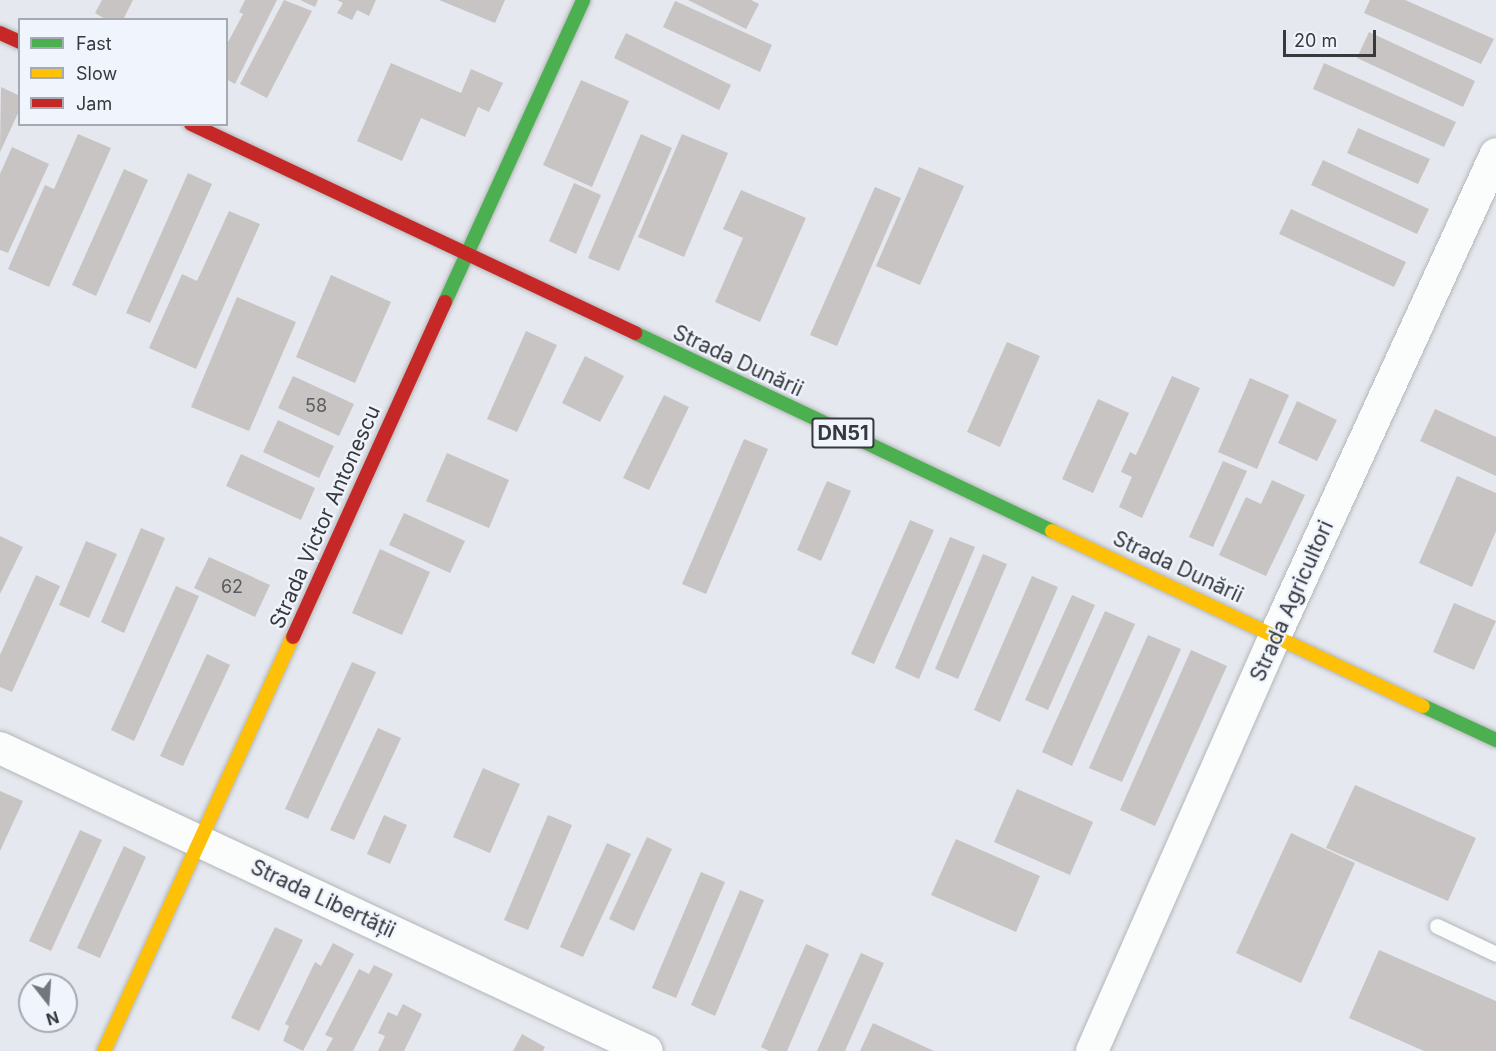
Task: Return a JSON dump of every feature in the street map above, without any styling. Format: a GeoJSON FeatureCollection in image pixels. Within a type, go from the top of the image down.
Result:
{"type":"FeatureCollection","features":[{"type":"Feature","properties":{"kind":"main road","name":"Strada Victor Antonescu"},"geometry":{"type":"LineString","coordinates":[[104,1051],[583,0]]}},
{"type":"Feature","properties":{"kind":"main road"},"geometry":{"type":"LineString","coordinates":[[0,33],[18,41]]}},
{"type":"Feature","properties":{"kind":"main road","name":"Strada Dunării"},"geometry":{"type":"LineString","coordinates":[[195,126],[466,256],[1496,740]]}},
{"type":"Feature","properties":{"kind":"street","name":"Strada Agricultori"},"geometry":{"type":"LineString","coordinates":[[1092,1051],[1275,636],[1496,154]]}},
{"type":"Feature","properties":{"kind":"street","name":"Strada Libertății"},"geometry":{"type":"LineString","coordinates":[[0,748],[647,1051]]}},
{"type":"Feature","properties":{"kind":"lane"},"geometry":{"type":"LineString","coordinates":[[1437,926],[1496,954]]}},
{"type":"Feature","properties":{"kind":"building"},"geometry":{"type":"Polygon","coordinates":[[[102,0],[133,0],[124,18],[104,18],[95,13],[102,0]]]}},
{"type":"Feature","properties":{"kind":"building"},"geometry":{"type":"Polygon","coordinates":[[[245,0],[277,0],[235,84],[228,80],[228,42],[243,14],[239,12],[245,0]]]}},
{"type":"Feature","properties":{"kind":"building"},"geometry":{"type":"Polygon","coordinates":[[[284,0],[312,11],[267,98],[240,84],[284,0]]]}},
{"type":"Feature","properties":{"kind":"building"},"geometry":{"type":"Polygon","coordinates":[[[300,0],[318,0],[315,7],[300,0]]]}},
{"type":"Feature","properties":{"kind":"building"},"geometry":{"type":"Polygon","coordinates":[[[337,0],[376,0],[369,16],[357,10],[352,20],[337,13],[343,3],[337,0]]]}},
{"type":"Feature","properties":{"kind":"building"},"geometry":{"type":"Polygon","coordinates":[[[439,0],[505,0],[495,23],[439,0]]]}},
{"type":"Feature","properties":{"kind":"building"},"geometry":{"type":"Polygon","coordinates":[[[688,0],[751,0],[759,4],[746,29],[688,0]]]}},
{"type":"Feature","properties":{"kind":"building"},"geometry":{"type":"Polygon","coordinates":[[[1370,0],[1405,0],[1494,39],[1481,64],[1364,13],[1370,0]]]}},
{"type":"Feature","properties":{"kind":"building"},"geometry":{"type":"Polygon","coordinates":[[[675,1],[772,45],[760,72],[663,27],[675,1]]]}},
{"type":"Feature","properties":{"kind":"building"},"geometry":{"type":"Polygon","coordinates":[[[1369,32],[1475,81],[1463,107],[1357,58],[1369,32]]]}},
{"type":"Feature","properties":{"kind":"building"},"geometry":{"type":"Polygon","coordinates":[[[626,33],[731,85],[719,110],[614,58],[626,33]]]}},
{"type":"Feature","properties":{"kind":"building"},"geometry":{"type":"Polygon","coordinates":[[[391,63],[461,93],[471,69],[503,83],[489,112],[478,107],[465,137],[421,118],[402,161],[357,141],[391,63]]]}},
{"type":"Feature","properties":{"kind":"building"},"geometry":{"type":"Polygon","coordinates":[[[1324,63],[1456,122],[1444,147],[1313,89],[1324,63]]]}},
{"type":"Feature","properties":{"kind":"building"},"geometry":{"type":"Polygon","coordinates":[[[581,80],[629,101],[592,187],[543,165],[581,80]]]}},
{"type":"Feature","properties":{"kind":"building"},"geometry":{"type":"Polygon","coordinates":[[[1,87],[18,95],[18,113],[0,152],[1,87]]]}},
{"type":"Feature","properties":{"kind":"building"},"geometry":{"type":"Polygon","coordinates":[[[1358,128],[1430,159],[1418,184],[1347,153],[1358,128]]]}},
{"type":"Feature","properties":{"kind":"building"},"geometry":{"type":"Polygon","coordinates":[[[78,134],[111,148],[49,287],[8,269],[45,185],[54,189],[78,134]]]}},
{"type":"Feature","properties":{"kind":"building"},"geometry":{"type":"Polygon","coordinates":[[[641,134],[672,148],[619,271],[588,258],[641,134]]]}},
{"type":"Feature","properties":{"kind":"building"},"geometry":{"type":"Polygon","coordinates":[[[682,134],[728,153],[684,257],[638,237],[682,134]]]}},
{"type":"Feature","properties":{"kind":"building"},"geometry":{"type":"Polygon","coordinates":[[[12,147],[49,164],[8,253],[0,250],[0,174],[12,147]]]}},
{"type":"Feature","properties":{"kind":"building"},"geometry":{"type":"Polygon","coordinates":[[[1323,160],[1429,209],[1417,234],[1311,185],[1323,160]]]}},
{"type":"Feature","properties":{"kind":"building"},"geometry":{"type":"Polygon","coordinates":[[[919,167],[964,186],[920,285],[876,266],[919,167]]]}},
{"type":"Feature","properties":{"kind":"building"},"geometry":{"type":"Polygon","coordinates":[[[124,169],[148,180],[96,296],[72,285],[124,169]]]}},
{"type":"Feature","properties":{"kind":"building"},"geometry":{"type":"Polygon","coordinates":[[[188,173],[212,184],[150,323],[126,313],[188,173]]]}},
{"type":"Feature","properties":{"kind":"building"},"geometry":{"type":"Polygon","coordinates":[[[574,183],[601,195],[576,254],[549,241],[574,183]]]}},
{"type":"Feature","properties":{"kind":"building"},"geometry":{"type":"Polygon","coordinates":[[[875,187],[901,198],[837,346],[810,335],[875,187]]]}},
{"type":"Feature","properties":{"kind":"building"},"geometry":{"type":"Polygon","coordinates":[[[741,190],[806,218],[760,322],[715,302],[743,238],[723,229],[741,190]]]}},
{"type":"Feature","properties":{"kind":"building"},"geometry":{"type":"Polygon","coordinates":[[[1291,209],[1406,262],[1394,287],[1279,234],[1291,209]]]}},
{"type":"Feature","properties":{"kind":"building"},"geometry":{"type":"Polygon","coordinates":[[[229,211],[260,224],[196,369],[149,348],[182,274],[197,281],[229,211]]]}},
{"type":"Feature","properties":{"kind":"building"},"geometry":{"type":"Polygon","coordinates":[[[331,275],[391,302],[355,383],[296,357],[331,275]]]}},
{"type":"Feature","properties":{"kind":"building"},"geometry":{"type":"Polygon","coordinates":[[[237,297],[296,322],[249,431],[191,407],[237,297]]]}},
{"type":"Feature","properties":{"kind":"building"},"geometry":{"type":"Polygon","coordinates":[[[526,331],[557,345],[517,432],[487,419],[526,331]]]}},
{"type":"Feature","properties":{"kind":"building"},"geometry":{"type":"Polygon","coordinates":[[[1007,342],[1040,356],[1000,447],[967,432],[1007,342]]]}},
{"type":"Feature","properties":{"kind":"building"},"geometry":{"type":"Polygon","coordinates":[[[585,356],[624,376],[600,422],[562,403],[585,356]]]}},
{"type":"Feature","properties":{"kind":"building"},"geometry":{"type":"Polygon","coordinates":[[[293,376],[354,404],[339,436],[278,408],[293,376]]]}},
{"type":"Feature","properties":{"kind":"building"},"geometry":{"type":"Polygon","coordinates":[[[1172,376],[1200,388],[1142,518],[1119,507],[1132,477],[1121,472],[1130,452],[1136,455],[1172,376]]]}},
{"type":"Feature","properties":{"kind":"building"},"geometry":{"type":"Polygon","coordinates":[[[1250,378],[1289,395],[1257,469],[1218,452],[1250,378]]]}},
{"type":"Feature","properties":{"kind":"building"},"geometry":{"type":"Polygon","coordinates":[[[664,395],[689,407],[649,490],[623,478],[664,395]]]}},
{"type":"Feature","properties":{"kind":"building"},"geometry":{"type":"Polygon","coordinates":[[[1098,399],[1129,413],[1093,493],[1062,479],[1098,399]]]}},
{"type":"Feature","properties":{"kind":"building"},"geometry":{"type":"Polygon","coordinates":[[[1297,401],[1337,420],[1317,461],[1278,443],[1297,401]]]}},
{"type":"Feature","properties":{"kind":"building"},"geometry":{"type":"Polygon","coordinates":[[[1435,409],[1496,437],[1496,476],[1420,441],[1435,409]]]}},
{"type":"Feature","properties":{"kind":"building"},"geometry":{"type":"Polygon","coordinates":[[[278,420],[334,446],[319,478],[263,452],[278,420]]]}},
{"type":"Feature","properties":{"kind":"building"},"geometry":{"type":"Polygon","coordinates":[[[744,439],[768,449],[706,594],[682,584],[744,439]]]}},
{"type":"Feature","properties":{"kind":"building"},"geometry":{"type":"Polygon","coordinates":[[[447,453],[509,480],[489,528],[426,501],[447,453]]]}},
{"type":"Feature","properties":{"kind":"building"},"geometry":{"type":"Polygon","coordinates":[[[241,454],[315,488],[301,520],[226,486],[241,454]]]}},
{"type":"Feature","properties":{"kind":"building"},"geometry":{"type":"Polygon","coordinates":[[[1223,461],[1247,471],[1213,547],[1189,537],[1223,461]]]}},
{"type":"Feature","properties":{"kind":"building"},"geometry":{"type":"Polygon","coordinates":[[[1457,476],[1496,493],[1496,531],[1472,587],[1419,563],[1457,476]]]}},
{"type":"Feature","properties":{"kind":"building"},"geometry":{"type":"Polygon","coordinates":[[[1272,480],[1305,495],[1266,576],[1219,555],[1246,497],[1261,504],[1272,480]]]}},
{"type":"Feature","properties":{"kind":"building"},"geometry":{"type":"Polygon","coordinates":[[[827,481],[851,491],[821,561],[797,550],[827,481]]]}},
{"type":"Feature","properties":{"kind":"building"},"geometry":{"type":"Polygon","coordinates":[[[404,513],[465,541],[450,573],[389,545],[404,513]]]}},
{"type":"Feature","properties":{"kind":"building"},"geometry":{"type":"Polygon","coordinates":[[[910,520],[934,530],[874,664],[851,654],[910,520]]]}},
{"type":"Feature","properties":{"kind":"building"},"geometry":{"type":"Polygon","coordinates":[[[141,528],[165,538],[124,633],[101,622],[141,528]]]}},
{"type":"Feature","properties":{"kind":"building"},"geometry":{"type":"Polygon","coordinates":[[[0,536],[23,547],[0,594],[0,536]]]}},
{"type":"Feature","properties":{"kind":"building"},"geometry":{"type":"Polygon","coordinates":[[[950,537],[975,547],[919,679],[895,668],[950,537]]]}},
{"type":"Feature","properties":{"kind":"building"},"geometry":{"type":"Polygon","coordinates":[[[86,541],[117,554],[89,618],[59,605],[86,541]]]}},
{"type":"Feature","properties":{"kind":"building"},"geometry":{"type":"Polygon","coordinates":[[[380,549],[430,572],[402,635],[352,613],[380,549]]]}},
{"type":"Feature","properties":{"kind":"building"},"geometry":{"type":"Polygon","coordinates":[[[983,554],[1007,564],[958,679],[935,669],[983,554]]]}},
{"type":"Feature","properties":{"kind":"building"},"geometry":{"type":"Polygon","coordinates":[[[209,557],[270,585],[255,617],[194,588],[209,557]]]}},
{"type":"Feature","properties":{"kind":"building"},"geometry":{"type":"Polygon","coordinates":[[[36,575],[60,586],[12,692],[0,687],[0,655],[36,575]]]}},
{"type":"Feature","properties":{"kind":"building"},"geometry":{"type":"Polygon","coordinates":[[[1032,576],[1058,587],[1000,722],[974,710],[1032,576]]]}},
{"type":"Feature","properties":{"kind":"building"},"geometry":{"type":"Polygon","coordinates":[[[176,586],[199,596],[134,741],[111,730],[176,586]]]}},
{"type":"Feature","properties":{"kind":"building"},"geometry":{"type":"Polygon","coordinates":[[[1072,595],[1095,605],[1048,710],[1025,700],[1072,595]]]}},
{"type":"Feature","properties":{"kind":"building"},"geometry":{"type":"Polygon","coordinates":[[[1454,603],[1496,621],[1474,670],[1433,652],[1454,603]]]}},
{"type":"Feature","properties":{"kind":"building"},"geometry":{"type":"Polygon","coordinates":[[[1105,611],[1135,624],[1072,766],[1042,752],[1105,611]]]}},
{"type":"Feature","properties":{"kind":"building"},"geometry":{"type":"Polygon","coordinates":[[[1148,635],[1181,649],[1122,782],[1089,768],[1148,635]]]}},
{"type":"Feature","properties":{"kind":"building"},"geometry":{"type":"Polygon","coordinates":[[[1191,650],[1227,666],[1155,826],[1120,810],[1191,650]]]}},
{"type":"Feature","properties":{"kind":"building"},"geometry":{"type":"Polygon","coordinates":[[[207,654],[230,665],[183,766],[160,756],[207,654]]]}},
{"type":"Feature","properties":{"kind":"building"},"geometry":{"type":"Polygon","coordinates":[[[352,662],[376,672],[308,819],[285,809],[352,662]]]}},
{"type":"Feature","properties":{"kind":"building"},"geometry":{"type":"Polygon","coordinates":[[[378,728],[401,738],[354,840],[330,830],[378,728]]]}},
{"type":"Feature","properties":{"kind":"building"},"geometry":{"type":"Polygon","coordinates":[[[483,768],[520,784],[490,853],[453,837],[483,768]]]}},
{"type":"Feature","properties":{"kind":"building"},"geometry":{"type":"Polygon","coordinates":[[[1355,785],[1476,838],[1448,901],[1326,848],[1355,785]]]}},
{"type":"Feature","properties":{"kind":"building"},"geometry":{"type":"Polygon","coordinates":[[[1017,789],[1093,822],[1070,875],[994,842],[1017,789]]]}},
{"type":"Feature","properties":{"kind":"building"},"geometry":{"type":"Polygon","coordinates":[[[0,791],[23,801],[0,851],[0,791]]]}},
{"type":"Feature","properties":{"kind":"building"},"geometry":{"type":"Polygon","coordinates":[[[384,815],[407,825],[390,864],[367,854],[384,815]]]}},
{"type":"Feature","properties":{"kind":"building"},"geometry":{"type":"Polygon","coordinates":[[[548,815],[572,825],[528,930],[504,920],[548,815]]]}},
{"type":"Feature","properties":{"kind":"building"},"geometry":{"type":"Polygon","coordinates":[[[80,830],[102,840],[51,951],[29,941],[80,830]]]}},
{"type":"Feature","properties":{"kind":"building"},"geometry":{"type":"Polygon","coordinates":[[[1291,833],[1355,863],[1301,983],[1236,953],[1291,833]]]}},
{"type":"Feature","properties":{"kind":"building"},"geometry":{"type":"Polygon","coordinates":[[[647,837],[672,849],[634,931],[609,919],[647,837]]]}},
{"type":"Feature","properties":{"kind":"building"},"geometry":{"type":"Polygon","coordinates":[[[956,839],[1040,876],[1016,932],[931,895],[956,839]]]}},
{"type":"Feature","properties":{"kind":"building"},"geometry":{"type":"Polygon","coordinates":[[[607,843],[631,854],[583,957],[560,947],[607,843]]]}},
{"type":"Feature","properties":{"kind":"building"},"geometry":{"type":"Polygon","coordinates":[[[124,846],[146,857],[100,958],[77,948],[124,846]]]}},
{"type":"Feature","properties":{"kind":"building"},"geometry":{"type":"Polygon","coordinates":[[[701,872],[725,882],[676,998],[652,988],[701,872]]]}},
{"type":"Feature","properties":{"kind":"building"},"geometry":{"type":"Polygon","coordinates":[[[740,890],[764,900],[715,1016],[691,1005],[740,890]]]}},
{"type":"Feature","properties":{"kind":"building"},"geometry":{"type":"Polygon","coordinates":[[[275,927],[303,940],[259,1031],[231,1018],[275,927]]]}},
{"type":"Feature","properties":{"kind":"building"},"geometry":{"type":"Polygon","coordinates":[[[333,943],[354,954],[303,1051],[283,1041],[289,1026],[285,1024],[315,962],[321,966],[333,943]]]}},
{"type":"Feature","properties":{"kind":"building"},"geometry":{"type":"Polygon","coordinates":[[[806,944],[829,954],[787,1051],[769,1051],[761,1047],[806,944]]]}},
{"type":"Feature","properties":{"kind":"building"},"geometry":{"type":"Polygon","coordinates":[[[1379,950],[1496,1001],[1496,1051],[1424,1051],[1349,1018],[1379,950]]]}},
{"type":"Feature","properties":{"kind":"building"},"geometry":{"type":"Polygon","coordinates":[[[861,953],[884,963],[845,1051],[817,1051],[861,953]]]}},
{"type":"Feature","properties":{"kind":"building"},"geometry":{"type":"Polygon","coordinates":[[[374,965],[393,974],[353,1051],[326,1051],[333,1038],[325,1035],[359,969],[369,974],[374,965]]]}},
{"type":"Feature","properties":{"kind":"building"},"geometry":{"type":"Polygon","coordinates":[[[403,1004],[422,1014],[404,1051],[378,1051],[385,1036],[378,1033],[388,1012],[397,1016],[403,1004]]]}},
{"type":"Feature","properties":{"kind":"building"},"geometry":{"type":"Polygon","coordinates":[[[873,1023],[934,1051],[860,1051],[873,1023]]]}},
{"type":"Feature","properties":{"kind":"building"},"geometry":{"type":"Polygon","coordinates":[[[522,1034],[545,1047],[543,1051],[513,1051],[522,1034]]]}},
{"type":"Feature","properties":{"kind":"traffic: fast"},"geometry":{"type":"LineString","coordinates":[[445,302],[583,0]]}},
{"type":"Feature","properties":{"kind":"traffic: fast"},"geometry":{"type":"LineString","coordinates":[[635,333],[1052,531]]}},
{"type":"Feature","properties":{"kind":"traffic: fast"},"geometry":{"type":"LineString","coordinates":[[1423,706],[1496,740]]}},
{"type":"Feature","properties":{"kind":"traffic: slow"},"geometry":{"type":"LineString","coordinates":[[1052,531],[1423,706]]}},
{"type":"Feature","properties":{"kind":"traffic: slow"},"geometry":{"type":"LineString","coordinates":[[104,1051],[293,637]]}},
{"type":"Feature","properties":{"kind":"traffic: jam"},"geometry":{"type":"LineString","coordinates":[[0,33],[18,41]]}},
{"type":"Feature","properties":{"kind":"traffic: jam"},"geometry":{"type":"LineString","coordinates":[[195,126],[635,333]]}},
{"type":"Feature","properties":{"kind":"traffic: jam"},"geometry":{"type":"LineString","coordinates":[[293,637],[445,302]]}}]}
